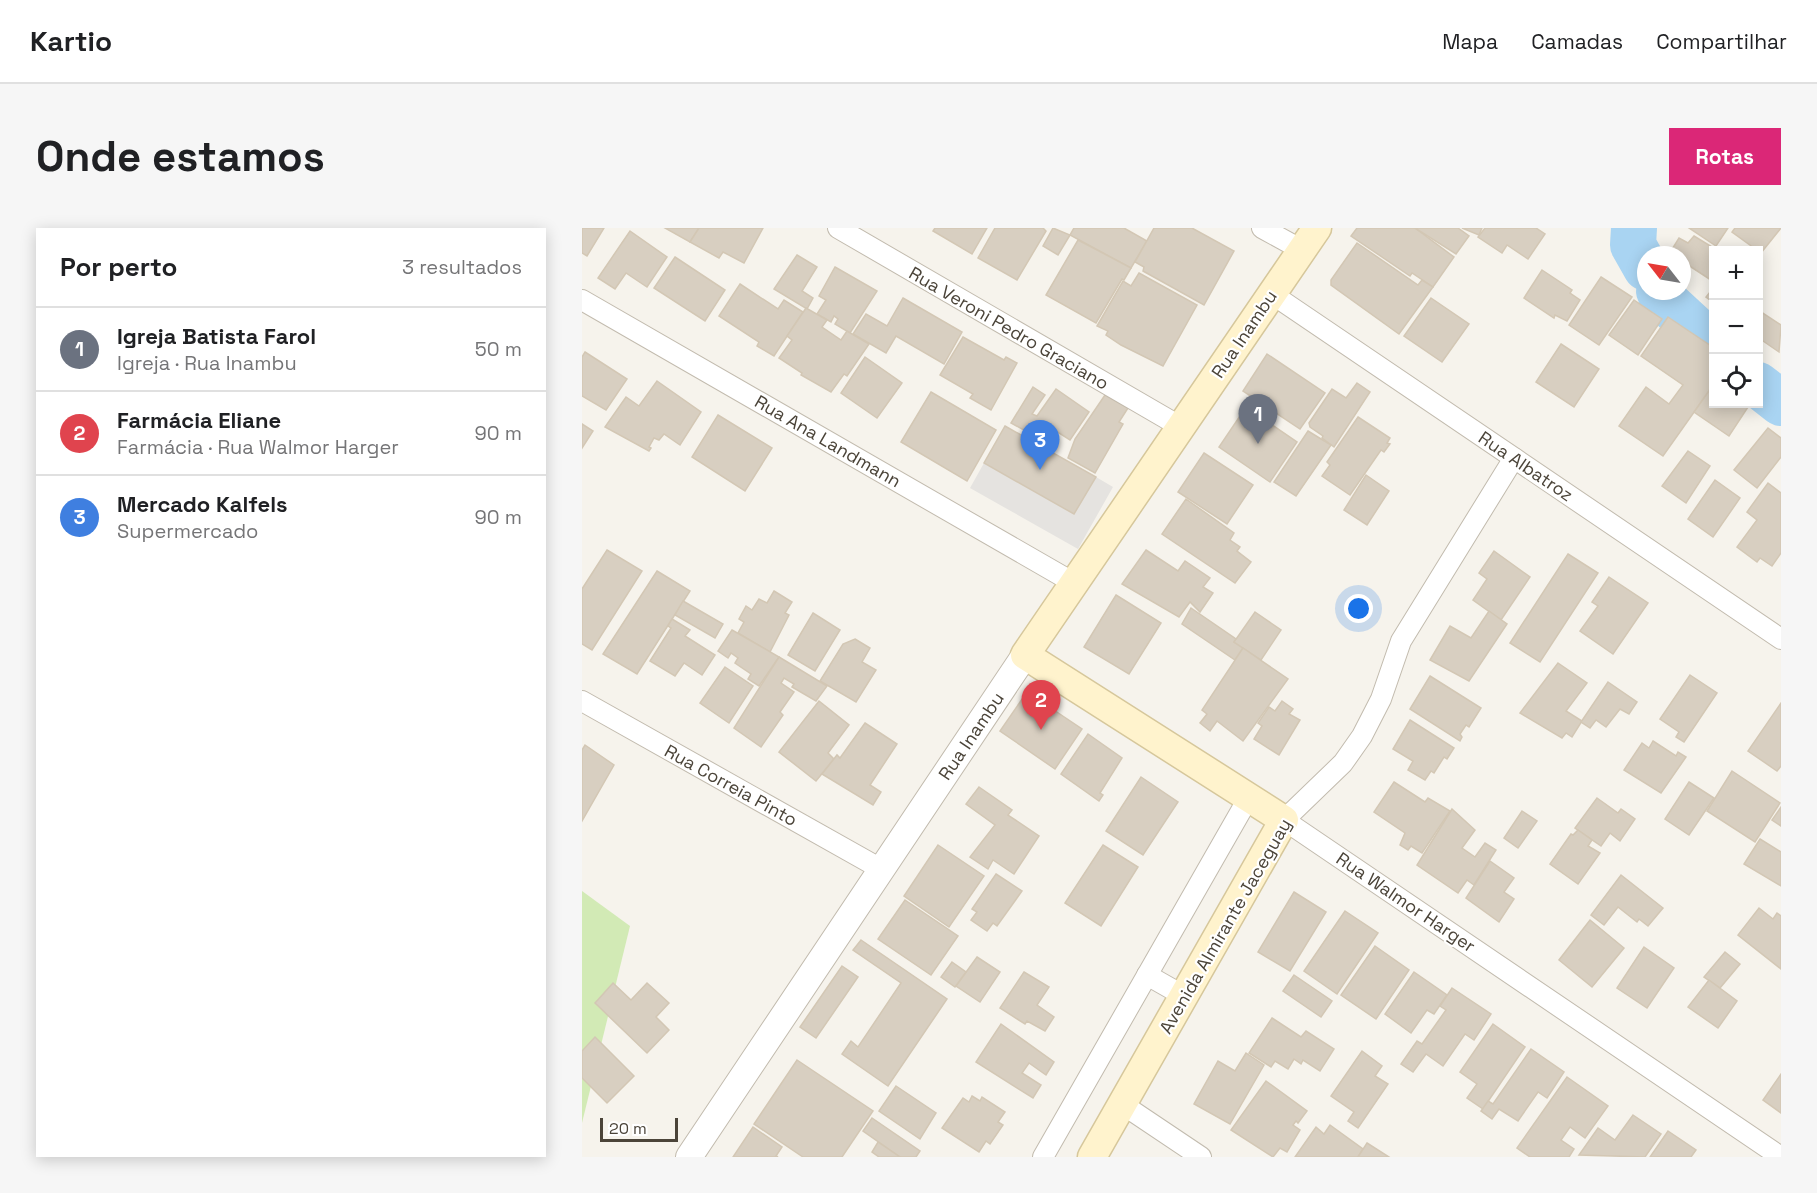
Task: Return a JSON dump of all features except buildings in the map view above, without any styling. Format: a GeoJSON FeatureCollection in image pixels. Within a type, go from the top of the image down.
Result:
{"type":"FeatureCollection","features":[{"type":"Feature","properties":{"kind":"main road","name":"Rua Inambu"},"geometry":{"type":"LineString","coordinates":[[1025,655],[1309,239]]}},
{"type":"Feature","properties":{"kind":"main road","name":"Rua Walmor Harger"},"geometry":{"type":"LineString","coordinates":[[1025,655],[1284,820]]}},
{"type":"Feature","properties":{"kind":"main road","name":"Avenida Almirante Jaceguay"},"geometry":{"type":"LineString","coordinates":[[1092,1157],[1284,820]]}},
{"type":"Feature","properties":{"kind":"street","name":"Rua Veroni Pedro Graciano"},"geometry":{"type":"LineString","coordinates":[[838,228],[1181,427]]}},
{"type":"Feature","properties":{"kind":"street"},"geometry":{"type":"LineString","coordinates":[[1262,228],[1309,239]]}},
{"type":"Feature","properties":{"kind":"street","name":"Rua Albatroz"},"geometry":{"type":"LineString","coordinates":[[1272,294],[1781,639]]}},
{"type":"Feature","properties":{"kind":"street","name":"Rua Ana Landmann"},"geometry":{"type":"LineString","coordinates":[[582,300],[1074,583]]}},
{"type":"Feature","properties":{"kind":"street","name":"Avenida Almirante Jaceguay"},"geometry":{"type":"LineString","coordinates":[[1284,820],[1343,763],[1362,736],[1381,699],[1401,641],[1515,458]]}},
{"type":"Feature","properties":{"kind":"street","name":"Rua Inambu"},"geometry":{"type":"LineString","coordinates":[[689,1157],[1025,655]]}},
{"type":"Feature","properties":{"kind":"street","name":"Rua Correia Pinto"},"geometry":{"type":"LineString","coordinates":[[582,701],[881,869]]}},
{"type":"Feature","properties":{"kind":"street"},"geometry":{"type":"LineString","coordinates":[[1043,1157],[1249,798]]}},
{"type":"Feature","properties":{"kind":"street","name":"Rua Walmor Harger"},"geometry":{"type":"LineString","coordinates":[[1284,820],[1781,1157]]}},
{"type":"Feature","properties":{"kind":"street"},"geometry":{"type":"LineString","coordinates":[[1147,975],[1184,996]]}},
{"type":"Feature","properties":{"kind":"street"},"geometry":{"type":"LineString","coordinates":[[1122,1104],[1202,1157]]}},
{"type":"Feature","properties":{"kind":"green space"},"geometry":{"type":"Polygon","coordinates":[[[582,891],[630,926],[582,1123],[582,891]]]}},
{"type":"Feature","properties":{"kind":"shaded area"},"geometry":{"type":"Polygon","coordinates":[[[984,463],[1074,514],[1096,477],[1113,487],[1078,549],[970,488],[984,463]]]}},
{"type":"Feature","properties":{"kind":"waterway"},"geometry":{"type":"LineString","coordinates":[[1634,228],[1633,245],[1637,252]]}},
{"type":"Feature","properties":{"kind":"waterway"},"geometry":{"type":"LineString","coordinates":[[1664,300],[1709,341]]}},
{"type":"Feature","properties":{"kind":"waterway"},"geometry":{"type":"LineString","coordinates":[[1763,389],[1781,403]]}},
{"type":"Feature","properties":{"kind":"place","name":"Igreja Batista Farol"},"geometry":{"type":"Point","coordinates":[1258,444]}},
{"type":"Feature","properties":{"kind":"place","name":"Mercado Kalfels"},"geometry":{"type":"Point","coordinates":[1040,470]}},
{"type":"Feature","properties":{"kind":"place","name":"Farmácia Eliane"},"geometry":{"type":"Point","coordinates":[1041,730]}}]}
